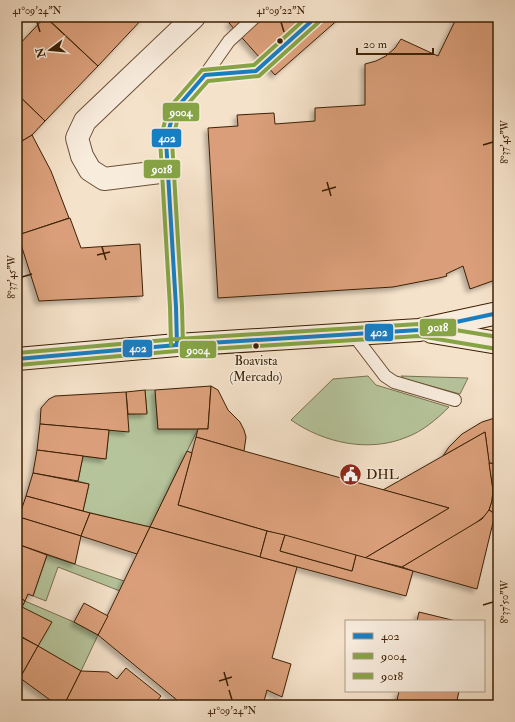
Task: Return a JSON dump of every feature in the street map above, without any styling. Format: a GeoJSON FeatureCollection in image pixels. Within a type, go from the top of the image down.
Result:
{"type":"FeatureCollection","features":[{"type":"Feature","properties":{"kind":"main road"},"geometry":{"type":"LineString","coordinates":[[168,171],[104,180],[90,170],[82,156],[77,138],[85,121],[194,17]]}},
{"type":"Feature","properties":{"kind":"main road"},"geometry":{"type":"LineString","coordinates":[[17,359],[177,345],[419,330],[498,313]]}},
{"type":"Feature","properties":{"kind":"main road"},"geometry":{"type":"LineString","coordinates":[[419,330],[498,343]]}},
{"type":"Feature","properties":{"kind":"lane"},"geometry":{"type":"LineString","coordinates":[[177,345],[166,140],[174,111],[206,75],[229,41],[255,17]]}},
{"type":"Feature","properties":{"kind":"lane"},"geometry":{"type":"LineString","coordinates":[[206,75],[256,71],[316,17]]}},
{"type":"Feature","properties":{"kind":"lane"},"geometry":{"type":"LineString","coordinates":[[354,334],[385,376],[394,382],[455,400]]}},
{"type":"Feature","properties":{"kind":"green space"},"geometry":{"type":"Polygon","coordinates":[[[368,376],[376,385],[449,407],[430,424],[419,431],[392,442],[377,444],[362,445],[332,440],[318,435],[291,420],[333,379],[368,376]]]}},
{"type":"Feature","properties":{"kind":"green space"},"geometry":{"type":"Polygon","coordinates":[[[401,376],[468,378],[460,394],[405,379],[401,376]]]}},
{"type":"Feature","properties":{"kind":"green space"},"geometry":{"type":"Polygon","coordinates":[[[145,390],[155,390],[158,429],[198,429],[150,527],[83,511],[89,484],[78,481],[83,456],[106,459],[109,430],[128,414],[147,413],[145,390]]]}},
{"type":"Feature","properties":{"kind":"green space"},"geometry":{"type":"Polygon","coordinates":[[[47,555],[124,581],[120,591],[58,567],[46,601],[33,596],[47,555]]]}},
{"type":"Feature","properties":{"kind":"green space"},"geometry":{"type":"Polygon","coordinates":[[[25,601],[74,622],[98,635],[81,671],[38,646],[22,607],[25,601]]]}},
{"type":"Feature","properties":{"kind":"building"},"geometry":{"type":"Polygon","coordinates":[[[45,17],[98,66],[45,121],[17,94],[17,47],[45,17]]]}},
{"type":"Feature","properties":{"kind":"building"},"geometry":{"type":"Polygon","coordinates":[[[46,17],[144,17],[98,66],[46,17]]]}},
{"type":"Feature","properties":{"kind":"building"},"geometry":{"type":"Polygon","coordinates":[[[235,17],[341,17],[275,75],[229,23],[235,17]]]}},
{"type":"Feature","properties":{"kind":"building"},"geometry":{"type":"Polygon","coordinates":[[[457,17],[498,17],[498,279],[470,289],[463,266],[446,274],[447,276],[393,287],[218,298],[208,128],[238,126],[237,115],[274,113],[275,124],[315,121],[315,108],[365,105],[365,64],[386,56],[395,48],[401,39],[438,56],[457,17]]]}},
{"type":"Feature","properties":{"kind":"building"},"geometry":{"type":"Polygon","coordinates":[[[17,94],[45,121],[32,135],[17,144],[17,94]]]}},
{"type":"Feature","properties":{"kind":"building"},"geometry":{"type":"Polygon","coordinates":[[[32,135],[51,171],[69,218],[18,235],[17,144],[32,135]]]}},
{"type":"Feature","properties":{"kind":"building"},"geometry":{"type":"Polygon","coordinates":[[[70,218],[81,248],[140,244],[143,296],[39,301],[18,235],[70,218]]]}},
{"type":"Feature","properties":{"kind":"building"},"geometry":{"type":"Polygon","coordinates":[[[211,386],[208,429],[158,429],[155,390],[211,386]]]}},
{"type":"Feature","properties":{"kind":"building"},"geometry":{"type":"Polygon","coordinates":[[[211,386],[218,390],[228,410],[240,422],[246,437],[244,451],[196,437],[198,429],[208,429],[211,386]]]}},
{"type":"Feature","properties":{"kind":"building"},"geometry":{"type":"Polygon","coordinates":[[[145,390],[147,414],[128,414],[126,392],[145,390]]]}},
{"type":"Feature","properties":{"kind":"building"},"geometry":{"type":"Polygon","coordinates":[[[126,392],[129,432],[40,424],[41,408],[49,399],[55,396],[126,392]]]}},
{"type":"Feature","properties":{"kind":"building"},"geometry":{"type":"Polygon","coordinates":[[[498,417],[498,464],[489,463],[485,432],[443,456],[449,447],[462,434],[482,422],[498,417]]]}},
{"type":"Feature","properties":{"kind":"building"},"geometry":{"type":"Polygon","coordinates":[[[40,424],[109,430],[106,459],[37,450],[40,424]]]}},
{"type":"Feature","properties":{"kind":"building"},"geometry":{"type":"Polygon","coordinates":[[[485,432],[493,490],[492,501],[486,515],[473,525],[402,567],[365,558],[449,508],[383,490],[485,432]]]}},
{"type":"Feature","properties":{"kind":"building"},"geometry":{"type":"Polygon","coordinates":[[[196,437],[449,508],[365,558],[267,531],[178,505],[196,437]]]}},
{"type":"Feature","properties":{"kind":"building"},"geometry":{"type":"Polygon","coordinates":[[[37,450],[83,456],[78,481],[33,473],[37,450]]]}},
{"type":"Feature","properties":{"kind":"building"},"geometry":{"type":"Polygon","coordinates":[[[187,451],[192,453],[178,505],[267,531],[260,557],[150,527],[187,451]]]}},
{"type":"Feature","properties":{"kind":"building"},"geometry":{"type":"Polygon","coordinates":[[[489,463],[498,464],[498,512],[495,514],[489,510],[493,490],[489,463]]]}},
{"type":"Feature","properties":{"kind":"building"},"geometry":{"type":"Polygon","coordinates":[[[33,473],[89,484],[83,511],[26,496],[33,473]]]}},
{"type":"Feature","properties":{"kind":"building"},"geometry":{"type":"Polygon","coordinates":[[[26,496],[90,513],[81,536],[19,517],[26,496]]]}},
{"type":"Feature","properties":{"kind":"building"},"geometry":{"type":"Polygon","coordinates":[[[489,510],[495,514],[477,589],[402,567],[482,519],[489,510]]]}},
{"type":"Feature","properties":{"kind":"building"},"geometry":{"type":"Polygon","coordinates":[[[90,513],[150,527],[137,554],[81,536],[90,513]]]}},
{"type":"Feature","properties":{"kind":"building"},"geometry":{"type":"Polygon","coordinates":[[[19,517],[81,536],[75,564],[17,544],[17,523],[19,517]]]}},
{"type":"Feature","properties":{"kind":"building"},"geometry":{"type":"Polygon","coordinates":[[[150,527],[297,567],[272,658],[291,664],[282,697],[267,690],[263,705],[183,705],[98,635],[150,527]]]}},
{"type":"Feature","properties":{"kind":"building"},"geometry":{"type":"Polygon","coordinates":[[[267,531],[285,535],[280,551],[352,571],[356,555],[413,571],[406,596],[260,557],[267,531]]]}},
{"type":"Feature","properties":{"kind":"building"},"geometry":{"type":"Polygon","coordinates":[[[285,535],[356,555],[352,571],[280,551],[285,535]]]}},
{"type":"Feature","properties":{"kind":"building"},"geometry":{"type":"Polygon","coordinates":[[[17,544],[47,555],[33,596],[28,594],[25,601],[17,596],[17,544]]]}},
{"type":"Feature","properties":{"kind":"building"},"geometry":{"type":"Polygon","coordinates":[[[17,596],[25,601],[22,607],[52,622],[38,646],[17,634],[17,596]]]}},
{"type":"Feature","properties":{"kind":"building"},"geometry":{"type":"Polygon","coordinates":[[[84,603],[108,616],[98,635],[74,622],[84,603]]]}},
{"type":"Feature","properties":{"kind":"building"},"geometry":{"type":"Polygon","coordinates":[[[419,612],[452,620],[417,620],[419,612]]]}},
{"type":"Feature","properties":{"kind":"building"},"geometry":{"type":"Polygon","coordinates":[[[21,637],[38,646],[20,678],[17,676],[17,643],[21,637]]]}},
{"type":"Feature","properties":{"kind":"building"},"geometry":{"type":"Polygon","coordinates":[[[38,646],[81,671],[64,705],[57,705],[20,678],[38,646]]]}},
{"type":"Feature","properties":{"kind":"building"},"geometry":{"type":"Polygon","coordinates":[[[126,668],[161,696],[154,705],[64,705],[81,671],[108,672],[117,679],[126,668]]]}},
{"type":"Feature","properties":{"kind":"building"},"geometry":{"type":"Polygon","coordinates":[[[399,692],[459,692],[456,705],[396,705],[399,692]]]}},
{"type":"Feature","properties":{"kind":"transit line","name":"9018"},"geometry":{"type":"LineString","coordinates":[[171,345],[160,139],[169,108],[202,70],[254,65],[307,17]]}},
{"type":"Feature","properties":{"kind":"transit line","name":"402"},"geometry":{"type":"LineString","coordinates":[[177,345],[166,140],[174,111],[205,75],[256,71],[316,17]]}},
{"type":"Feature","properties":{"kind":"transit line","name":"9004"},"geometry":{"type":"LineString","coordinates":[[183,345],[172,141],[179,114],[208,81],[259,76],[320,21]]}},
{"type":"Feature","properties":{"kind":"transit line","name":"402"},"geometry":{"type":"LineString","coordinates":[[17,359],[177,345],[419,330],[498,313]]}},
{"type":"Feature","properties":{"kind":"transit line","name":"9018"},"geometry":{"type":"LineString","coordinates":[[17,353],[177,339],[419,324],[498,337]]}},
{"type":"Feature","properties":{"kind":"transit line","name":"9004"},"geometry":{"type":"LineString","coordinates":[[18,365],[177,351],[419,336],[497,349]]}},
{"type":"Feature","properties":{"kind":"place","name":"Boavista (Mercado)"},"geometry":{"type":"Point","coordinates":[256,346]}},
{"type":"Feature","properties":{"kind":"place","name":"DHL"},"geometry":{"type":"Point","coordinates":[350,474]}}]}
